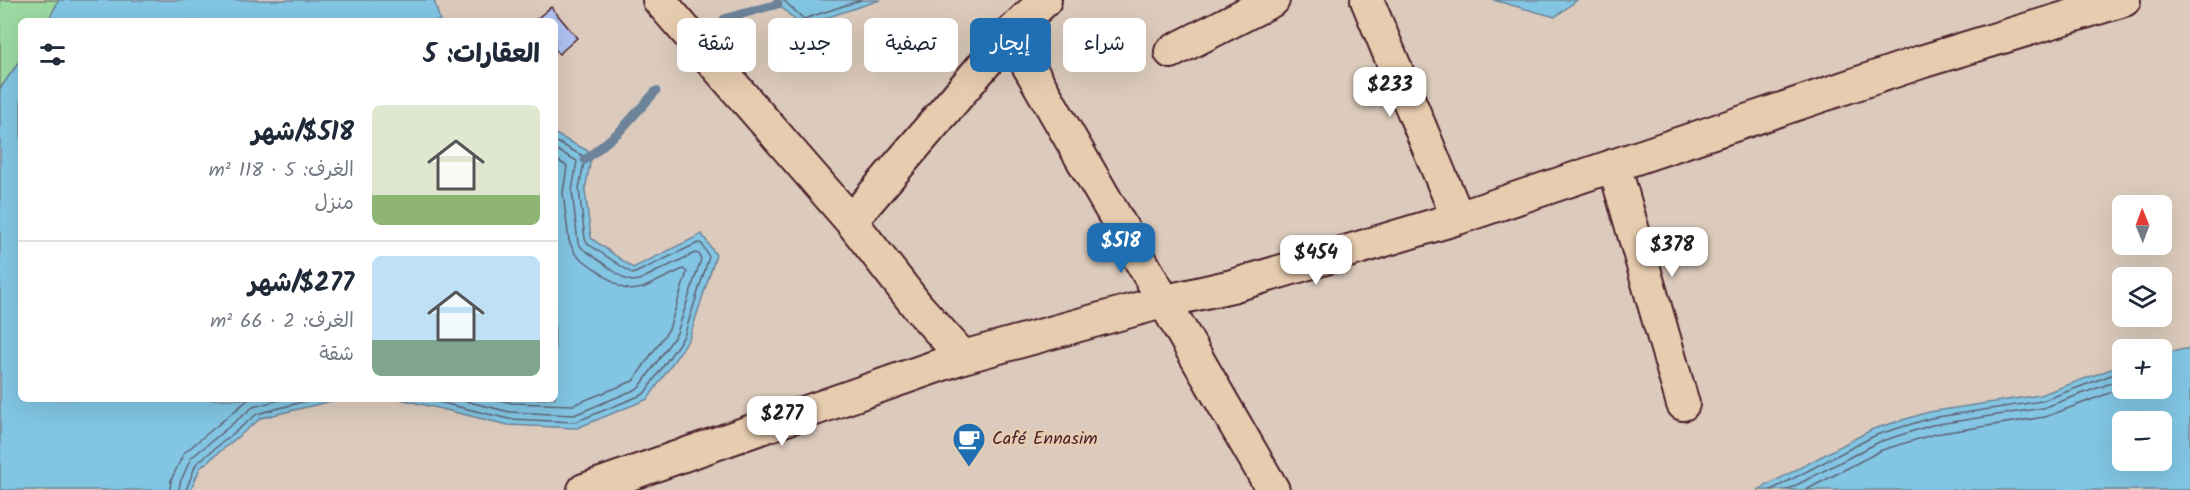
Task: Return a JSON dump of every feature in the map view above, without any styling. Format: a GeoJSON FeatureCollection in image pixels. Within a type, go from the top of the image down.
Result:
{"type":"FeatureCollection","features":[{"type":"Feature","properties":{"kind":"street"},"geometry":{"type":"LineString","coordinates":[[659,0],[851,220],[918,307],[963,357]]}},
{"type":"Feature","properties":{"kind":"street"},"geometry":{"type":"LineString","coordinates":[[1026,18],[1045,0]]}},
{"type":"Feature","properties":{"kind":"street"},"geometry":{"type":"LineString","coordinates":[[1171,52],[1273,0]]}},
{"type":"Feature","properties":{"kind":"street"},"geometry":{"type":"LineString","coordinates":[[1367,0],[1458,218]]}},
{"type":"Feature","properties":{"kind":"street"},"geometry":{"type":"LineString","coordinates":[[584,490],[649,479],[963,357],[1232,286],[1458,218],[1924,61],[2124,0]]}},
{"type":"Feature","properties":{"kind":"street"},"geometry":{"type":"LineString","coordinates":[[851,220],[978,72]]}},
{"type":"Feature","properties":{"kind":"street"},"geometry":{"type":"LineString","coordinates":[[1032,72],[1273,490]]}},
{"type":"Feature","properties":{"kind":"street"},"geometry":{"type":"LineString","coordinates":[[1614,165],[1683,404]]}},
{"type":"Feature","properties":{"kind":"green space"},"geometry":{"type":"Polygon","coordinates":[[[0,0],[59,0],[50,18],[18,18],[18,63],[0,89],[0,0]]]}},
{"type":"Feature","properties":{"kind":"water"},"geometry":{"type":"Polygon","coordinates":[[[59,0],[434,0],[439,18],[50,18],[59,0]]]}},
{"type":"Feature","properties":{"kind":"water"},"geometry":{"type":"Polygon","coordinates":[[[774,0],[880,0],[825,18],[793,18],[774,0]]]}},
{"type":"Feature","properties":{"kind":"water"},"geometry":{"type":"Polygon","coordinates":[[[1493,0],[1577,0],[1555,17],[1493,0]]]}},
{"type":"Feature","properties":{"kind":"water"},"geometry":{"type":"Polygon","coordinates":[[[18,63],[18,402],[328,402],[261,418],[200,468],[191,490],[0,490],[0,89],[18,63]]]}},
{"type":"Feature","properties":{"kind":"water"},"geometry":{"type":"Polygon","coordinates":[[[558,136],[592,153],[585,190],[591,238],[633,268],[702,234],[716,255],[689,339],[648,399],[577,428],[508,425],[412,402],[558,402],[558,136]]]}},
{"type":"Feature","properties":{"kind":"water"},"geometry":{"type":"Polygon","coordinates":[[[2190,348],[2190,490],[1758,490],[1873,429],[1929,412],[2040,395],[2112,369],[2112,399],[2172,399],[2172,352],[2190,348]]]}},
{"type":"Feature","properties":{"kind":"building"},"geometry":{"type":"Polygon","coordinates":[[[551,7],[577,38],[559,54],[558,18],[538,18],[551,7]]]}},
{"type":"Feature","properties":{"kind":"waterway"},"geometry":{"type":"LineString","coordinates":[[728,18],[778,4]]}},
{"type":"Feature","properties":{"kind":"waterway"},"geometry":{"type":"LineString","coordinates":[[585,160],[620,131],[656,91]]}},
{"type":"Feature","properties":{"kind":"place","name":"Café Ennasim"},"geometry":{"type":"Point","coordinates":[969,468]}}]}
